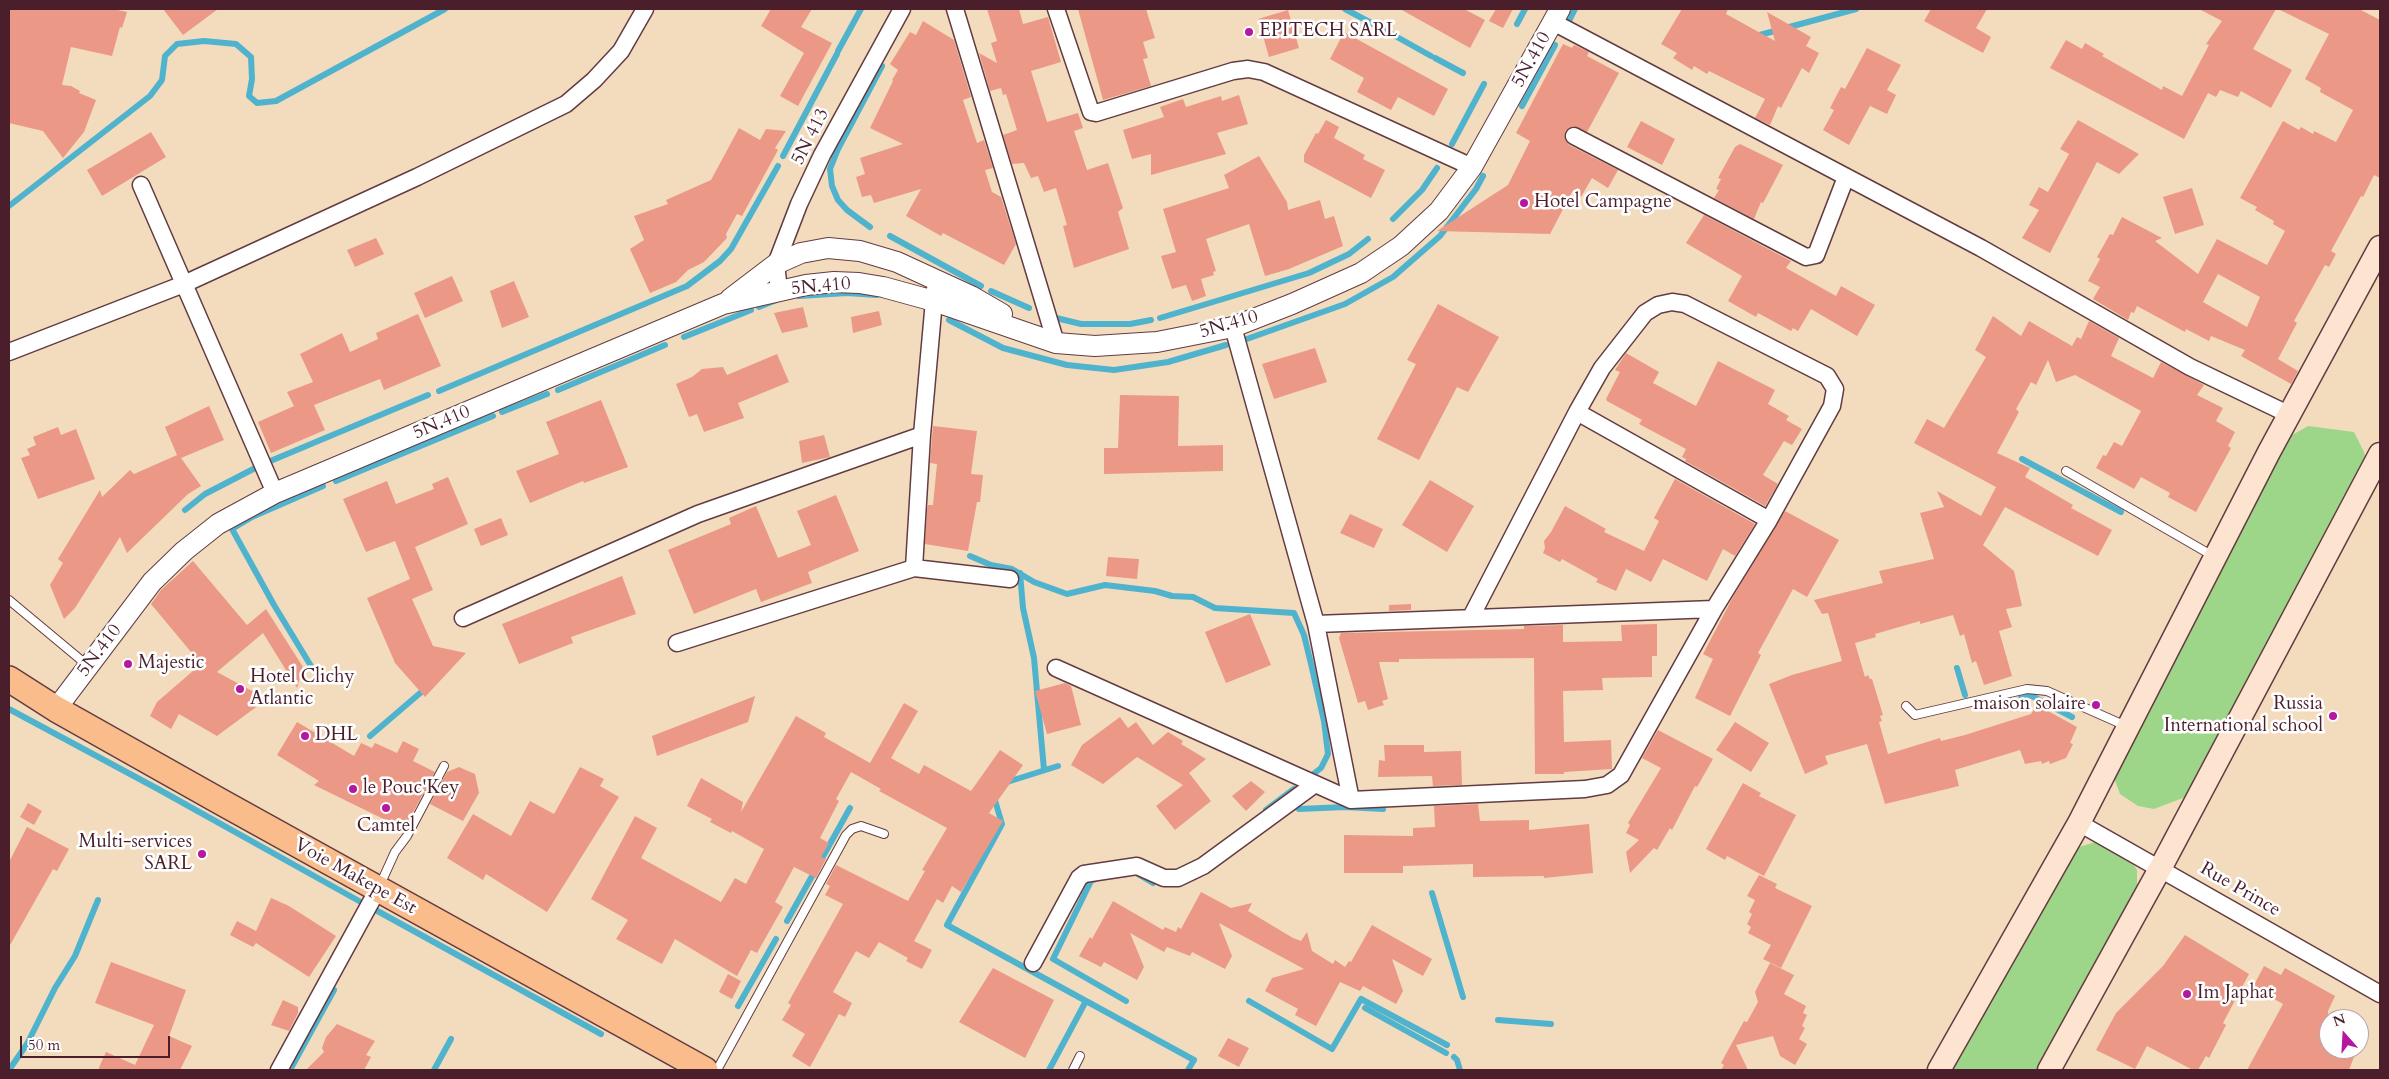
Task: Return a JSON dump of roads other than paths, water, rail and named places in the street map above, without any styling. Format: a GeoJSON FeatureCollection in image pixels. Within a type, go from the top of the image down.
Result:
{"type":"FeatureCollection","features":[{"type":"Feature","properties":{"kind":"main road"},"geometry":{"type":"LineString","coordinates":[[1939,1070],[2079,823],[2215,557],[2380,246]]}},
{"type":"Feature","properties":{"kind":"main road"},"geometry":{"type":"LineString","coordinates":[[2050,1070],[2380,454]]}},
{"type":"Feature","properties":{"kind":"main road","name":"Voie Makepe Est"},"geometry":{"type":"LineString","coordinates":[[9,679],[56,709],[704,1070]]}},
{"type":"Feature","properties":{"kind":"street"},"geometry":{"type":"LineString","coordinates":[[9,352],[184,284],[417,177],[566,104],[594,80],[621,51],[646,9]]}},
{"type":"Feature","properties":{"kind":"street","name":"5N 413"},"geometry":{"type":"LineString","coordinates":[[779,290],[776,264],[799,204],[822,155],[902,9]]}},
{"type":"Feature","properties":{"kind":"street"},"geometry":{"type":"LineString","coordinates":[[955,9],[1047,340]]}},
{"type":"Feature","properties":{"kind":"street"},"geometry":{"type":"LineString","coordinates":[[1056,9],[1091,112],[1096,113],[1233,71],[1248,69],[1264,72],[1472,167]]}},
{"type":"Feature","properties":{"kind":"street"},"geometry":{"type":"LineString","coordinates":[[1556,15],[1846,177],[1981,248],[2190,367],[2290,415]]}},
{"type":"Feature","properties":{"kind":"street","name":"5N.410"},"geometry":{"type":"LineString","coordinates":[[56,709],[152,582],[184,551],[218,524],[275,493],[723,304],[779,290],[834,282],[859,283],[883,287],[934,301],[1047,340],[1095,346],[1157,342],[1233,327],[1292,304],[1361,273],[1402,246],[1439,211],[1472,167],[1556,15]]}},
{"type":"Feature","properties":{"kind":"street"},"geometry":{"type":"LineString","coordinates":[[1574,136],[1806,256],[1816,256],[1846,177]]}},
{"type":"Feature","properties":{"kind":"street"},"geometry":{"type":"LineString","coordinates":[[142,186],[275,493]]}},
{"type":"Feature","properties":{"kind":"street"},"geometry":{"type":"LineString","coordinates":[[723,304],[776,264],[801,253],[828,248],[860,251],[897,262],[988,305],[1047,340]]}},
{"type":"Feature","properties":{"kind":"street"},"geometry":{"type":"LineString","coordinates":[[914,568],[922,435],[935,280]]}},
{"type":"Feature","properties":{"kind":"street"},"geometry":{"type":"LineString","coordinates":[[1056,668],[1350,800],[1585,788],[1607,785],[1621,775],[1714,609],[1769,520],[1832,406],[1835,389],[1827,376],[1685,304],[1672,302],[1658,305],[1645,312],[1602,368],[1577,412],[1472,617]]}},
{"type":"Feature","properties":{"kind":"street"},"geometry":{"type":"LineString","coordinates":[[1233,327],[1316,624],[1350,800]]}},
{"type":"Feature","properties":{"kind":"street"},"geometry":{"type":"LineString","coordinates":[[1577,412],[1769,520]]}},
{"type":"Feature","properties":{"kind":"street"},"geometry":{"type":"LineString","coordinates":[[463,618],[698,514],[922,435]]}},
{"type":"Feature","properties":{"kind":"street"},"geometry":{"type":"LineString","coordinates":[[677,643],[914,568],[1010,579]]}},
{"type":"Feature","properties":{"kind":"street"},"geometry":{"type":"LineString","coordinates":[[1316,624],[1714,609]]}},
{"type":"Feature","properties":{"kind":"street"},"geometry":{"type":"LineString","coordinates":[[1033,963],[1079,878],[1084,874],[1137,866],[1164,878],[1178,878],[1203,866],[1315,784]]}},
{"type":"Feature","properties":{"kind":"street","name":"Rue Prince"},"geometry":{"type":"LineString","coordinates":[[2079,823],[2160,867],[2380,994]]}},
{"type":"Feature","properties":{"kind":"street"},"geometry":{"type":"LineString","coordinates":[[279,1070],[378,889]]}},
{"type":"Feature","properties":{"kind":"lane"},"geometry":{"type":"LineString","coordinates":[[2066,471],[2215,557]]}},
{"type":"Feature","properties":{"kind":"lane"},"geometry":{"type":"LineString","coordinates":[[9,600],[89,666]]}},
{"type":"Feature","properties":{"kind":"lane"},"geometry":{"type":"LineString","coordinates":[[1906,706],[1915,715],[2027,688],[2047,692],[2128,727]]}},
{"type":"Feature","properties":{"kind":"lane"},"geometry":{"type":"LineString","coordinates":[[378,889],[395,852],[407,836],[444,766]]}},
{"type":"Feature","properties":{"kind":"lane"},"geometry":{"type":"LineString","coordinates":[[717,1070],[846,835],[852,829],[861,826],[884,834]]}},
{"type":"Feature","properties":{"kind":"lane"},"geometry":{"type":"LineString","coordinates":[[1073,1070],[1080,1056]]}},
{"type":"Feature","properties":{"kind":"waterway"},"geometry":{"type":"LineString","coordinates":[[9,206],[150,96],[162,80],[165,56],[177,44],[204,41],[236,44],[251,57],[252,79],[249,96],[257,103],[276,101],[445,9]]}},
{"type":"Feature","properties":{"kind":"waterway"},"geometry":{"type":"LineString","coordinates":[[838,51],[861,9]]}},
{"type":"Feature","properties":{"kind":"waterway"},"geometry":{"type":"LineString","coordinates":[[1345,9],[1377,26]]}},
{"type":"Feature","properties":{"kind":"waterway"},"geometry":{"type":"LineString","coordinates":[[1517,24],[1525,9]]}},
{"type":"Feature","properties":{"kind":"waterway"},"geometry":{"type":"LineString","coordinates":[[1568,23],[1575,9]]}},
{"type":"Feature","properties":{"kind":"waterway"},"geometry":{"type":"LineString","coordinates":[[1756,36],[1856,9]]}},
{"type":"Feature","properties":{"kind":"waterway"},"geometry":{"type":"LineString","coordinates":[[1381,28],[1431,56]]}},
{"type":"Feature","properties":{"kind":"waterway"},"geometry":{"type":"LineString","coordinates":[[1522,106],[1555,45]]}},
{"type":"Feature","properties":{"kind":"waterway"},"geometry":{"type":"LineString","coordinates":[[830,67],[837,54]]}},
{"type":"Feature","properties":{"kind":"waterway"},"geometry":{"type":"LineString","coordinates":[[1435,58],[1463,73]]}},
{"type":"Feature","properties":{"kind":"waterway"},"geometry":{"type":"LineString","coordinates":[[870,227],[847,210],[838,200],[832,186],[830,169],[838,149],[882,66]]}},
{"type":"Feature","properties":{"kind":"waterway"},"geometry":{"type":"LineString","coordinates":[[783,156],[829,69]]}},
{"type":"Feature","properties":{"kind":"waterway"},"geometry":{"type":"LineString","coordinates":[[1452,144],[1484,84]]}},
{"type":"Feature","properties":{"kind":"waterway"},"geometry":{"type":"LineString","coordinates":[[439,391],[687,286],[720,261],[731,249],[778,166]]}},
{"type":"Feature","properties":{"kind":"waterway"},"geometry":{"type":"LineString","coordinates":[[1393,219],[1422,190],[1437,168]]}},
{"type":"Feature","properties":{"kind":"waterway"},"geometry":{"type":"LineString","coordinates":[[1244,340],[1345,304],[1393,277],[1440,236],[1476,189],[1483,176]]}},
{"type":"Feature","properties":{"kind":"waterway"},"geometry":{"type":"LineString","coordinates":[[890,236],[981,286]]}},
{"type":"Feature","properties":{"kind":"waterway"},"geometry":{"type":"LineString","coordinates":[[1160,318],[1309,273],[1349,254],[1368,239]]}},
{"type":"Feature","properties":{"kind":"waterway"},"geometry":{"type":"LineString","coordinates":[[991,291],[1029,308]]}},
{"type":"Feature","properties":{"kind":"waterway"},"geometry":{"type":"LineString","coordinates":[[799,296],[847,293],[876,295]]}},
{"type":"Feature","properties":{"kind":"waterway"},"geometry":{"type":"LineString","coordinates":[[759,307],[774,301]]}},
{"type":"Feature","properties":{"kind":"waterway"},"geometry":{"type":"LineString","coordinates":[[684,337],[751,310]]}},
{"type":"Feature","properties":{"kind":"waterway"},"geometry":{"type":"LineString","coordinates":[[1052,317],[1081,324],[1130,324],[1151,320]]}},
{"type":"Feature","properties":{"kind":"waterway"},"geometry":{"type":"LineString","coordinates":[[949,320],[1003,348],[1067,365],[1114,370],[1168,362],[1226,345]]}},
{"type":"Feature","properties":{"kind":"waterway"},"geometry":{"type":"LineString","coordinates":[[558,390],[665,345]]}},
{"type":"Feature","properties":{"kind":"waterway"},"geometry":{"type":"LineString","coordinates":[[502,412],[547,394]]}},
{"type":"Feature","properties":{"kind":"waterway"},"geometry":{"type":"LineString","coordinates":[[268,462],[428,395]]}},
{"type":"Feature","properties":{"kind":"waterway"},"geometry":{"type":"LineString","coordinates":[[336,481],[493,416]]}},
{"type":"Feature","properties":{"kind":"waterway"},"geometry":{"type":"LineString","coordinates":[[2022,459],[2121,512]]}},
{"type":"Feature","properties":{"kind":"waterway"},"geometry":{"type":"LineString","coordinates":[[185,510],[205,494],[261,465]]}},
{"type":"Feature","properties":{"kind":"waterway"},"geometry":{"type":"LineString","coordinates":[[311,666],[274,605],[232,529],[252,517],[323,486]]}},
{"type":"Feature","properties":{"kind":"waterway"},"geometry":{"type":"LineString","coordinates":[[970,556],[991,565],[1012,569],[1034,582],[1067,594],[1105,585],[1155,591],[1172,596],[1193,597],[1215,608],[1294,613],[1304,635],[1312,668],[1324,721],[1328,754],[1321,768],[1307,779]]}},
{"type":"Feature","properties":{"kind":"waterway"},"geometry":{"type":"LineString","coordinates":[[1020,573],[1023,608],[1034,658],[1044,770]]}},
{"type":"Feature","properties":{"kind":"waterway"},"geometry":{"type":"LineString","coordinates":[[1957,668],[1965,695]]}},
{"type":"Feature","properties":{"kind":"waterway"},"geometry":{"type":"LineString","coordinates":[[370,736],[426,688]]}},
{"type":"Feature","properties":{"kind":"waterway"},"geometry":{"type":"LineString","coordinates":[[2021,696],[2030,695],[2072,717]]}},
{"type":"Feature","properties":{"kind":"waterway"},"geometry":{"type":"LineString","coordinates":[[9,709],[158,789],[359,901]]}},
{"type":"Feature","properties":{"kind":"waterway"},"geometry":{"type":"LineString","coordinates":[[1004,783],[1058,766]]}},
{"type":"Feature","properties":{"kind":"waterway"},"geometry":{"type":"LineString","coordinates":[[1266,810],[1294,789]]}},
{"type":"Feature","properties":{"kind":"waterway"},"geometry":{"type":"LineString","coordinates":[[994,797],[1002,824],[947,925],[1194,1060],[1188,1070]]}},
{"type":"Feature","properties":{"kind":"waterway"},"geometry":{"type":"LineString","coordinates":[[1296,807],[1299,809],[1345,807],[1383,809]]}},
{"type":"Feature","properties":{"kind":"waterway"},"geometry":{"type":"LineString","coordinates":[[787,921],[850,808]]}},
{"type":"Feature","properties":{"kind":"waterway"},"geometry":{"type":"LineString","coordinates":[[1138,874],[1153,883]]}},
{"type":"Feature","properties":{"kind":"waterway"},"geometry":{"type":"LineString","coordinates":[[1096,879],[1091,881],[1053,959],[1126,1001]]}},
{"type":"Feature","properties":{"kind":"waterway"},"geometry":{"type":"LineString","coordinates":[[1432,893],[1463,997]]}},
{"type":"Feature","properties":{"kind":"waterway"},"geometry":{"type":"LineString","coordinates":[[9,1070],[27,1044],[55,988],[75,956],[98,900]]}},
{"type":"Feature","properties":{"kind":"waterway"},"geometry":{"type":"LineString","coordinates":[[372,908],[601,1034]]}},
{"type":"Feature","properties":{"kind":"waterway"},"geometry":{"type":"LineString","coordinates":[[738,1006],[776,939]]}},
{"type":"Feature","properties":{"kind":"waterway"},"geometry":{"type":"LineString","coordinates":[[290,1070],[334,990]]}},
{"type":"Feature","properties":{"kind":"waterway"},"geometry":{"type":"LineString","coordinates":[[1249,1001],[1332,1049],[1361,999],[1447,1045]]}},
{"type":"Feature","properties":{"kind":"waterway"},"geometry":{"type":"LineString","coordinates":[[1049,1070],[1086,1001]]}},
{"type":"Feature","properties":{"kind":"waterway"},"geometry":{"type":"LineString","coordinates":[[1365,1008],[1446,1053]]}},
{"type":"Feature","properties":{"kind":"waterway"},"geometry":{"type":"LineString","coordinates":[[1498,1020],[1551,1024]]}},
{"type":"Feature","properties":{"kind":"waterway"},"geometry":{"type":"LineString","coordinates":[[434,1070],[451,1039]]}},
{"type":"Feature","properties":{"kind":"waterway"},"geometry":{"type":"LineString","coordinates":[[1454,1057],[1460,1070]]}},
{"type":"Feature","properties":{"kind":"place","name":"EPITECH SARL"},"geometry":{"type":"Point","coordinates":[1249,32]}},
{"type":"Feature","properties":{"kind":"place","name":"Hotel Campagne"},"geometry":{"type":"Point","coordinates":[1524,203]}},
{"type":"Feature","properties":{"kind":"place","name":"Majestic"},"geometry":{"type":"Point","coordinates":[128,664]}},
{"type":"Feature","properties":{"kind":"place","name":"Hotel Clichy Atlantic"},"geometry":{"type":"Point","coordinates":[240,689]}},
{"type":"Feature","properties":{"kind":"place","name":"maison solaire"},"geometry":{"type":"Point","coordinates":[2096,705]}},
{"type":"Feature","properties":{"kind":"place","name":"Russia International school"},"geometry":{"type":"Point","coordinates":[2333,716]}},
{"type":"Feature","properties":{"kind":"place","name":"DHL"},"geometry":{"type":"Point","coordinates":[305,736]}},
{"type":"Feature","properties":{"kind":"place","name":"le Pouc'Key"},"geometry":{"type":"Point","coordinates":[353,789]}},
{"type":"Feature","properties":{"kind":"place","name":"Camtel"},"geometry":{"type":"Point","coordinates":[386,808]}},
{"type":"Feature","properties":{"kind":"place","name":"Multi-services SARL"},"geometry":{"type":"Point","coordinates":[202,854]}},
{"type":"Feature","properties":{"kind":"place","name":"Im Japhat"},"geometry":{"type":"Point","coordinates":[2187,994]}}]}
